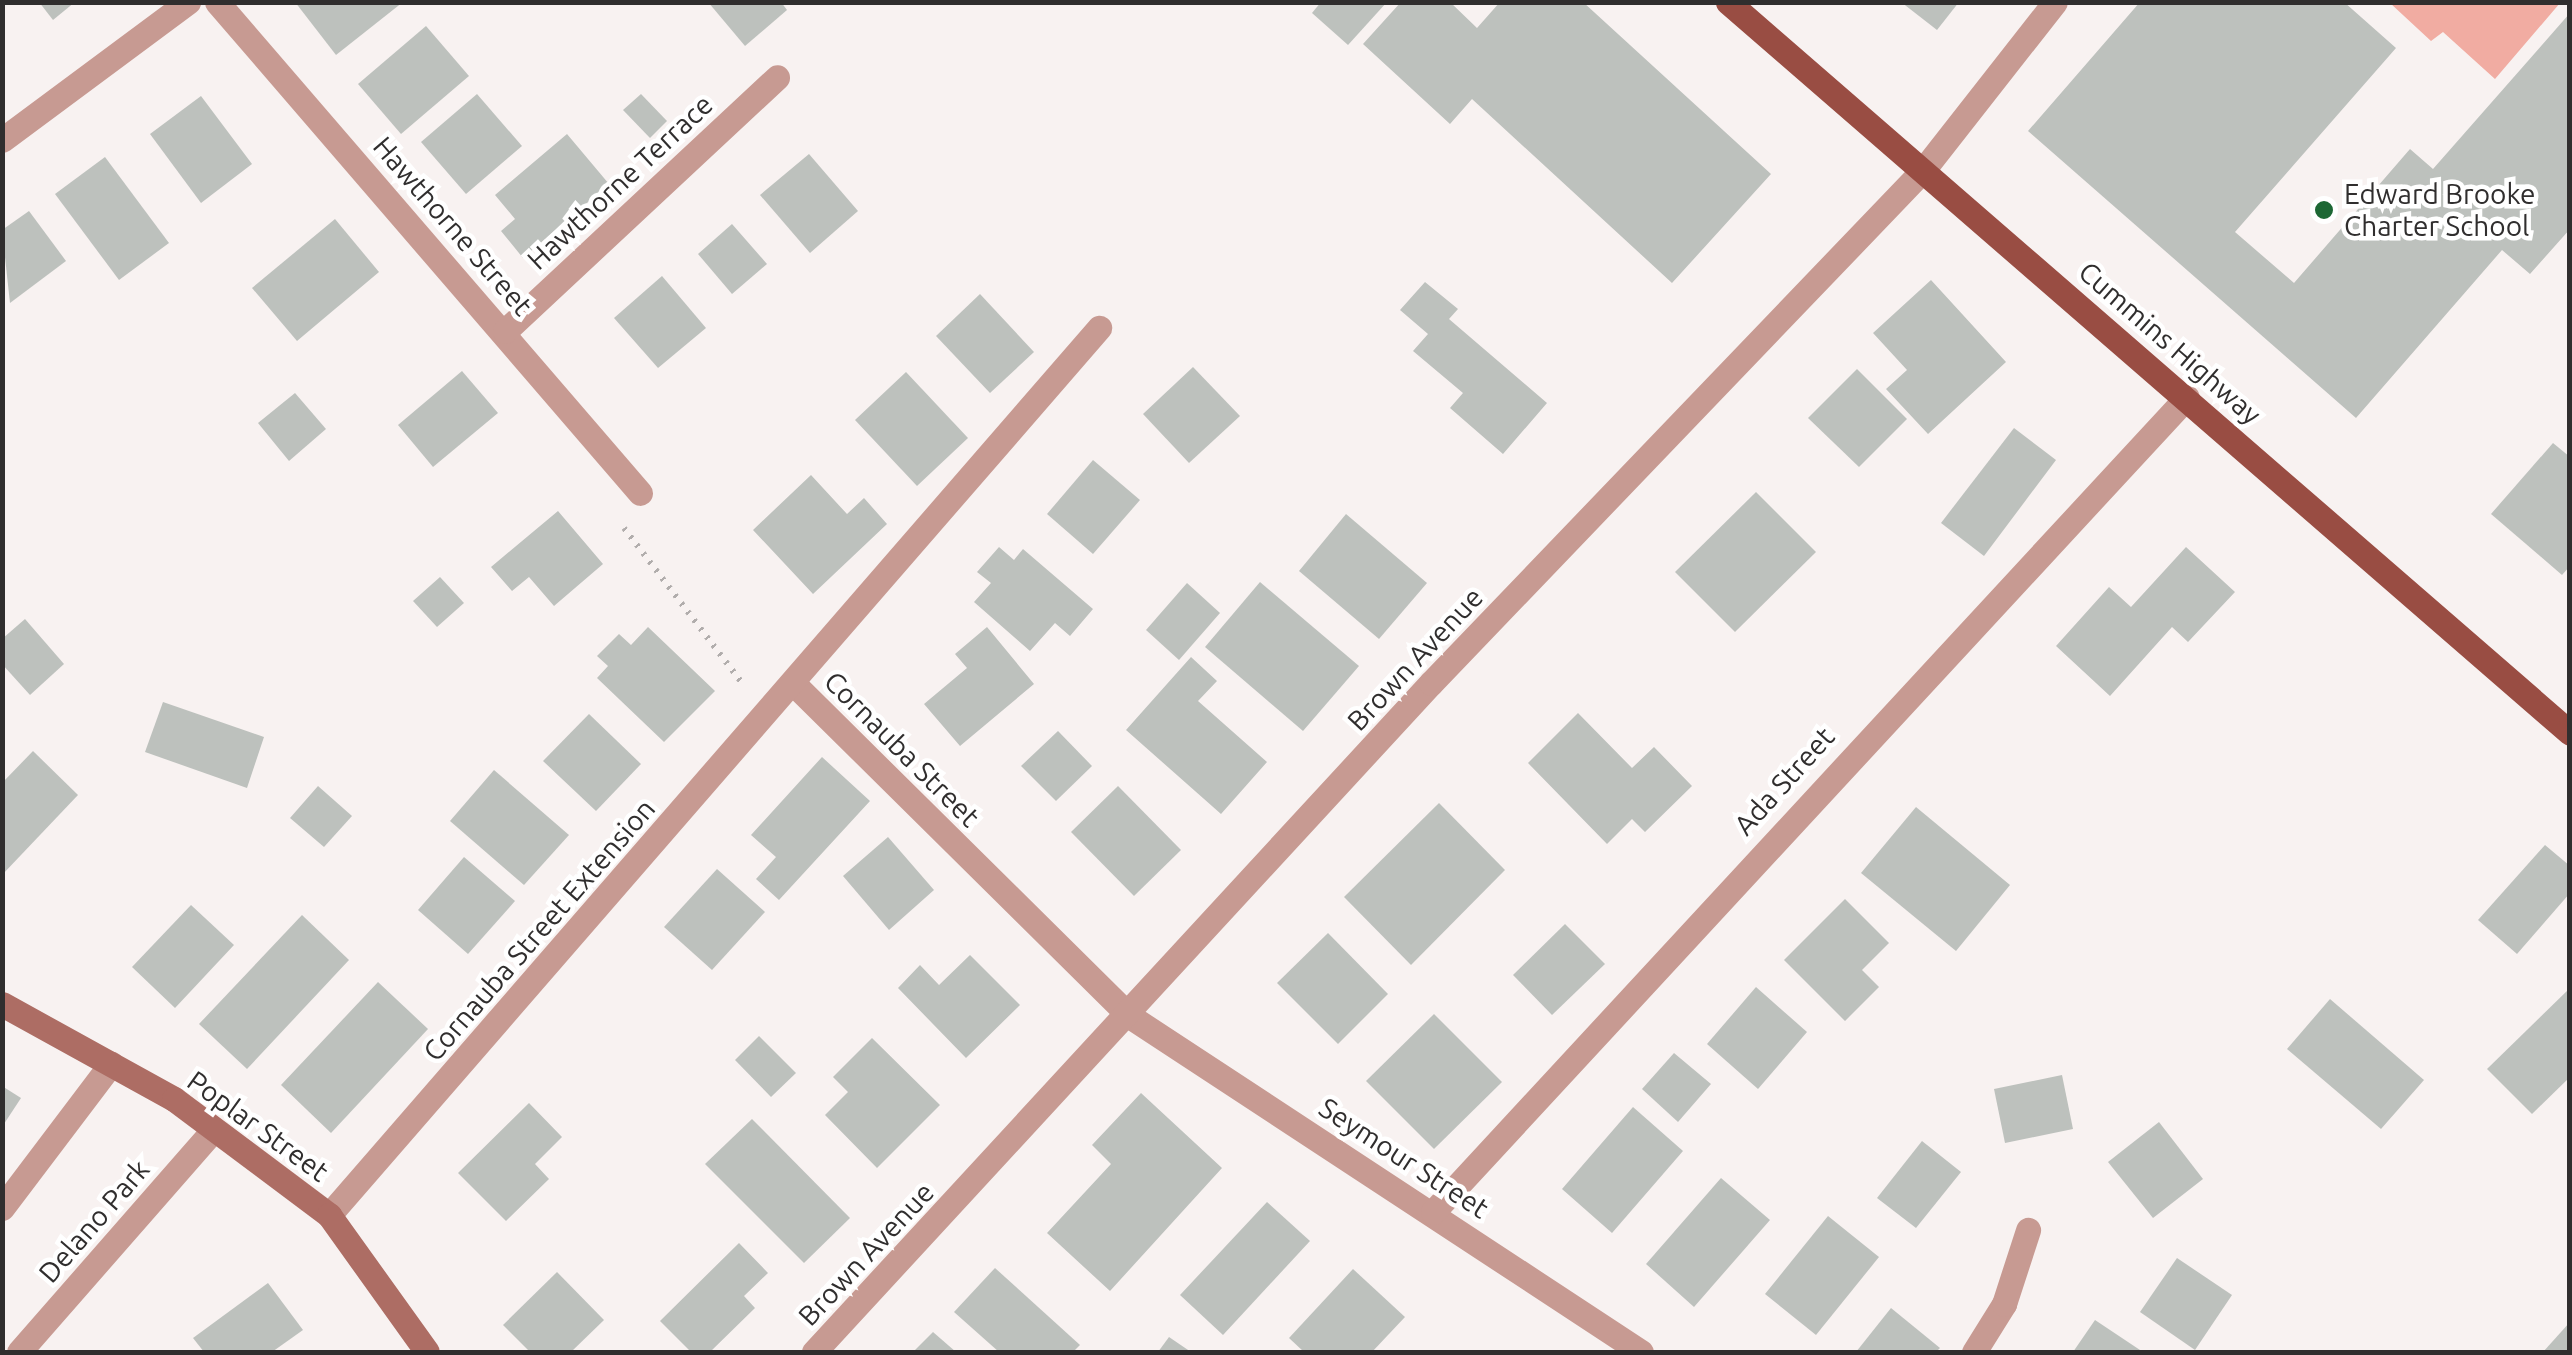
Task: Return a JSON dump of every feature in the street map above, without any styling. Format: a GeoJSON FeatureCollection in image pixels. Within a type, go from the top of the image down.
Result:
{"type":"FeatureCollection","features":[{"type":"Feature","properties":{"kind":"main road","name":"Cummins Highway"},"geometry":{"type":"LineString","coordinates":[[1728,2],[2570,734]]}},
{"type":"Feature","properties":{"kind":"street"},"geometry":{"type":"LineString","coordinates":[[2,140],[188,2]]}},
{"type":"Feature","properties":{"kind":"street","name":"Hawthorne Street"},"geometry":{"type":"LineString","coordinates":[[217,2],[505,331],[640,493]]}},
{"type":"Feature","properties":{"kind":"street","name":"Brown Avenue"},"geometry":{"type":"LineString","coordinates":[[814,1352],[1131,1017],[1431,683],[1924,170],[2055,2]]}},
{"type":"Feature","properties":{"kind":"street","name":"Hawthorne Terrace"},"geometry":{"type":"LineString","coordinates":[[505,331],[777,77]]}},
{"type":"Feature","properties":{"kind":"street","name":"Cornauba Street"},"geometry":{"type":"LineString","coordinates":[[1099,328],[794,684],[1131,1017]]}},
{"type":"Feature","properties":{"kind":"street","name":"Ada Street"},"geometry":{"type":"LineString","coordinates":[[1433,1212],[2186,397]]}},
{"type":"Feature","properties":{"kind":"street","name":"Cornauba Street Extension"},"geometry":{"type":"LineString","coordinates":[[329,1215],[794,684]]}},
{"type":"Feature","properties":{"kind":"street","name":"Poplar Street"},"geometry":{"type":"LineString","coordinates":[[2,1004],[111,1064],[214,1130],[329,1215],[427,1352]]}},
{"type":"Feature","properties":{"kind":"street","name":"Seymour Street"},"geometry":{"type":"LineString","coordinates":[[1131,1017],[1641,1352]]}},
{"type":"Feature","properties":{"kind":"street"},"geometry":{"type":"LineString","coordinates":[[2,1208],[111,1064]]}},
{"type":"Feature","properties":{"kind":"street","name":"Delano Park"},"geometry":{"type":"LineString","coordinates":[[19,1352],[214,1130]]}},
{"type":"Feature","properties":{"kind":"street"},"geometry":{"type":"LineString","coordinates":[[1974,1352],[2004,1304],[2028,1230]]}},
{"type":"Feature","properties":{"kind":"path"},"geometry":{"type":"LineString","coordinates":[[624,528],[708,628],[734,683],[794,684]]}},
{"type":"Feature","properties":{"kind":"shaded area"},"geometry":{"type":"Polygon","coordinates":[[[2390,3],[2560,3],[2495,79],[2443,32],[2431,41],[2390,3]]]}},
{"type":"Feature","properties":{"kind":"building"},"geometry":{"type":"Polygon","coordinates":[[[39,2],[75,2],[53,20],[39,2]]]}},
{"type":"Feature","properties":{"kind":"building"},"geometry":{"type":"Polygon","coordinates":[[[295,2],[403,2],[336,55],[295,2]]]}},
{"type":"Feature","properties":{"kind":"building"},"geometry":{"type":"Polygon","coordinates":[[[708,2],[781,2],[787,10],[745,46],[708,2]]]}},
{"type":"Feature","properties":{"kind":"building"},"geometry":{"type":"Polygon","coordinates":[[[1321,2],[1387,2],[1348,45],[1312,13],[1321,2]]]}},
{"type":"Feature","properties":{"kind":"building"},"geometry":{"type":"Polygon","coordinates":[[[1401,2],[1450,2],[1477,28],[1500,2],[1583,2],[1771,174],[1672,283],[1472,99],[1450,124],[1363,44],[1401,2]]]}},
{"type":"Feature","properties":{"kind":"building"},"geometry":{"type":"Polygon","coordinates":[[[1901,2],[1959,2],[1937,30],[1901,2]]]}},
{"type":"Feature","properties":{"kind":"building","name":"Edward Brooke Charter School"},"geometry":{"type":"Polygon","coordinates":[[[2140,2],[2344,2],[2396,48],[2235,232],[2294,283],[2410,149],[2433,169],[2570,13],[2570,229],[2530,274],[2502,250],[2356,418],[2028,131],[2140,2]]]}},
{"type":"Feature","properties":{"kind":"building"},"geometry":{"type":"Polygon","coordinates":[[[426,26],[469,76],[401,134],[358,84],[426,26]]]}},
{"type":"Feature","properties":{"kind":"building"},"geometry":{"type":"Polygon","coordinates":[[[477,94],[522,146],[466,194],[421,142],[477,94]]]}},
{"type":"Feature","properties":{"kind":"building"},"geometry":{"type":"Polygon","coordinates":[[[641,94],[667,121],[650,138],[623,110],[641,94]]]}},
{"type":"Feature","properties":{"kind":"building"},"geometry":{"type":"Polygon","coordinates":[[[201,96],[252,164],[201,203],[150,134],[201,96]]]}},
{"type":"Feature","properties":{"kind":"building"},"geometry":{"type":"Polygon","coordinates":[[[567,134],[609,184],[523,258],[501,231],[515,219],[495,195],[567,134]]]}},
{"type":"Feature","properties":{"kind":"building"},"geometry":{"type":"Polygon","coordinates":[[[809,154],[858,211],[810,253],[760,195],[809,154]]]}},
{"type":"Feature","properties":{"kind":"building"},"geometry":{"type":"Polygon","coordinates":[[[105,157],[169,243],[119,280],[55,194],[105,157]]]}},
{"type":"Feature","properties":{"kind":"building"},"geometry":{"type":"Polygon","coordinates":[[[29,211],[66,261],[10,303],[2,230],[29,211]]]}},
{"type":"Feature","properties":{"kind":"building"},"geometry":{"type":"Polygon","coordinates":[[[335,219],[379,272],[297,341],[252,288],[335,219]]]}},
{"type":"Feature","properties":{"kind":"building"},"geometry":{"type":"Polygon","coordinates":[[[732,224],[767,264],[732,294],[698,254],[732,224]]]}},
{"type":"Feature","properties":{"kind":"building"},"geometry":{"type":"Polygon","coordinates":[[[662,276],[706,328],[658,368],[614,318],[662,276]]]}},
{"type":"Feature","properties":{"kind":"building"},"geometry":{"type":"Polygon","coordinates":[[[1931,280],[2006,362],[1928,434],[1886,389],[1907,370],[1873,333],[1931,280]]]}},
{"type":"Feature","properties":{"kind":"building"},"geometry":{"type":"Polygon","coordinates":[[[1425,282],[1458,309],[1449,319],[1547,403],[1503,454],[1450,408],[1463,393],[1413,351],[1428,334],[1400,310],[1425,282]]]}},
{"type":"Feature","properties":{"kind":"building"},"geometry":{"type":"Polygon","coordinates":[[[980,294],[1034,352],[990,393],[936,336],[980,294]]]}},
{"type":"Feature","properties":{"kind":"building"},"geometry":{"type":"Polygon","coordinates":[[[1193,367],[1240,416],[1189,463],[1143,414],[1193,367]]]}},
{"type":"Feature","properties":{"kind":"building"},"geometry":{"type":"Polygon","coordinates":[[[1857,369],[1907,419],[1859,467],[1808,418],[1857,369]]]}},
{"type":"Feature","properties":{"kind":"building"},"geometry":{"type":"Polygon","coordinates":[[[462,371],[498,413],[433,467],[398,425],[462,371]]]}},
{"type":"Feature","properties":{"kind":"building"},"geometry":{"type":"Polygon","coordinates":[[[906,372],[968,438],[917,486],[855,420],[906,372]]]}},
{"type":"Feature","properties":{"kind":"building"},"geometry":{"type":"Polygon","coordinates":[[[295,393],[326,429],[289,461],[258,423],[295,393]]]}},
{"type":"Feature","properties":{"kind":"building"},"geometry":{"type":"Polygon","coordinates":[[[2014,428],[2056,460],[1984,556],[1941,523],[2014,428]]]}},
{"type":"Feature","properties":{"kind":"building"},"geometry":{"type":"Polygon","coordinates":[[[2553,443],[2570,457],[2570,566],[2562,575],[2491,514],[2553,443]]]}},
{"type":"Feature","properties":{"kind":"building"},"geometry":{"type":"Polygon","coordinates":[[[1093,460],[1140,500],[1093,554],[1047,514],[1093,460]]]}},
{"type":"Feature","properties":{"kind":"building"},"geometry":{"type":"Polygon","coordinates":[[[811,475],[847,514],[864,498],[887,524],[813,594],[753,530],[811,475]]]}},
{"type":"Feature","properties":{"kind":"building"},"geometry":{"type":"Polygon","coordinates":[[[1756,492],[1816,552],[1735,632],[1675,572],[1756,492]]]}},
{"type":"Feature","properties":{"kind":"building"},"geometry":{"type":"Polygon","coordinates":[[[558,511],[603,564],[554,606],[529,577],[512,591],[491,567],[558,511]]]}},
{"type":"Feature","properties":{"kind":"building"},"geometry":{"type":"Polygon","coordinates":[[[1346,514],[1427,583],[1379,639],[1299,571],[1346,514]]]}},
{"type":"Feature","properties":{"kind":"building"},"geometry":{"type":"Polygon","coordinates":[[[999,547],[1014,560],[1023,549],[1093,609],[1070,636],[1055,623],[1030,651],[974,602],[991,583],[977,572],[999,547]]]}},
{"type":"Feature","properties":{"kind":"building"},"geometry":{"type":"Polygon","coordinates":[[[2186,547],[2235,592],[2188,642],[2172,627],[2110,696],[2056,646],[2109,587],[2131,607],[2186,547]]]}},
{"type":"Feature","properties":{"kind":"building"},"geometry":{"type":"Polygon","coordinates":[[[440,577],[464,603],[437,627],[413,601],[440,577]]]}},
{"type":"Feature","properties":{"kind":"building"},"geometry":{"type":"Polygon","coordinates":[[[1260,582],[1359,666],[1303,731],[1205,647],[1260,582]]]}},
{"type":"Feature","properties":{"kind":"building"},"geometry":{"type":"Polygon","coordinates":[[[1187,583],[1220,613],[1179,660],[1146,630],[1187,583]]]}},
{"type":"Feature","properties":{"kind":"building"},"geometry":{"type":"Polygon","coordinates":[[[25,619],[64,664],[30,695],[2,664],[2,639],[25,619]]]}},
{"type":"Feature","properties":{"kind":"building"},"geometry":{"type":"Polygon","coordinates":[[[648,627],[715,691],[664,742],[597,678],[608,666],[597,656],[619,634],[631,645],[648,627]]]}},
{"type":"Feature","properties":{"kind":"building"},"geometry":{"type":"Polygon","coordinates":[[[987,627],[1034,684],[960,746],[924,704],[967,668],[955,654],[987,627]]]}},
{"type":"Feature","properties":{"kind":"building"},"geometry":{"type":"Polygon","coordinates":[[[1191,657],[1217,681],[1198,701],[1267,762],[1221,814],[1126,730],[1191,657]]]}},
{"type":"Feature","properties":{"kind":"building"},"geometry":{"type":"Polygon","coordinates":[[[163,702],[264,737],[247,788],[145,752],[163,702]]]}},
{"type":"Feature","properties":{"kind":"building"},"geometry":{"type":"Polygon","coordinates":[[[1578,713],[1632,768],[1654,747],[1692,786],[1645,832],[1632,819],[1607,844],[1528,763],[1578,713]]]}},
{"type":"Feature","properties":{"kind":"building"},"geometry":{"type":"Polygon","coordinates":[[[589,714],[641,764],[596,811],[543,761],[589,714]]]}},
{"type":"Feature","properties":{"kind":"building"},"geometry":{"type":"Polygon","coordinates":[[[1058,731],[1092,766],[1056,801],[1021,766],[1058,731]]]}},
{"type":"Feature","properties":{"kind":"building"},"geometry":{"type":"Polygon","coordinates":[[[33,751],[78,795],[2,875],[2,783],[33,751]]]}},
{"type":"Feature","properties":{"kind":"building"},"geometry":{"type":"Polygon","coordinates":[[[822,757],[870,801],[779,900],[756,879],[776,857],[751,835],[822,757]]]}},
{"type":"Feature","properties":{"kind":"building"},"geometry":{"type":"Polygon","coordinates":[[[494,770],[569,835],[524,885],[450,821],[494,770]]]}},
{"type":"Feature","properties":{"kind":"building"},"geometry":{"type":"Polygon","coordinates":[[[318,786],[352,816],[324,847],[290,818],[318,786]]]}},
{"type":"Feature","properties":{"kind":"building"},"geometry":{"type":"Polygon","coordinates":[[[1118,786],[1181,850],[1134,896],[1071,832],[1118,786]]]}},
{"type":"Feature","properties":{"kind":"building"},"geometry":{"type":"Polygon","coordinates":[[[1439,803],[1505,870],[1411,965],[1344,897],[1439,803]]]}},
{"type":"Feature","properties":{"kind":"building"},"geometry":{"type":"Polygon","coordinates":[[[1916,807],[2010,885],[1956,951],[1861,873],[1916,807]]]}},
{"type":"Feature","properties":{"kind":"building"},"geometry":{"type":"Polygon","coordinates":[[[888,837],[934,890],[889,930],[843,876],[888,837]]]}},
{"type":"Feature","properties":{"kind":"building"},"geometry":{"type":"Polygon","coordinates":[[[2545,845],[2570,866],[2570,893],[2517,954],[2478,920],[2545,845]]]}},
{"type":"Feature","properties":{"kind":"building"},"geometry":{"type":"Polygon","coordinates":[[[464,857],[515,901],[468,954],[418,910],[464,857]]]}},
{"type":"Feature","properties":{"kind":"building"},"geometry":{"type":"Polygon","coordinates":[[[717,869],[765,912],[712,970],[664,927],[717,869]]]}},
{"type":"Feature","properties":{"kind":"building"},"geometry":{"type":"Polygon","coordinates":[[[1845,899],[1889,943],[1862,970],[1879,987],[1845,1021],[1784,960],[1845,899]]]}},
{"type":"Feature","properties":{"kind":"building"},"geometry":{"type":"Polygon","coordinates":[[[191,905],[234,945],[175,1008],[132,967],[191,905]]]}},
{"type":"Feature","properties":{"kind":"building"},"geometry":{"type":"Polygon","coordinates":[[[302,915],[349,960],[247,1069],[199,1024],[302,915]]]}},
{"type":"Feature","properties":{"kind":"building"},"geometry":{"type":"Polygon","coordinates":[[[1565,924],[1605,964],[1552,1015],[1513,975],[1565,924]]]}},
{"type":"Feature","properties":{"kind":"building"},"geometry":{"type":"Polygon","coordinates":[[[1328,933],[1388,994],[1338,1044],[1277,983],[1328,933]]]}},
{"type":"Feature","properties":{"kind":"building"},"geometry":{"type":"Polygon","coordinates":[[[970,955],[1020,1005],[966,1058],[898,988],[920,965],[939,985],[970,955]]]}},
{"type":"Feature","properties":{"kind":"building"},"geometry":{"type":"Polygon","coordinates":[[[378,982],[428,1029],[331,1133],[281,1085],[378,982]]]}},
{"type":"Feature","properties":{"kind":"building"},"geometry":{"type":"Polygon","coordinates":[[[1756,987],[1807,1032],[1758,1089],[1707,1044],[1756,987]]]}},
{"type":"Feature","properties":{"kind":"building"},"geometry":{"type":"Polygon","coordinates":[[[2570,988],[2570,1077],[2532,1114],[2487,1069],[2570,988]]]}},
{"type":"Feature","properties":{"kind":"building"},"geometry":{"type":"Polygon","coordinates":[[[2330,999],[2424,1080],[2381,1129],[2287,1049],[2330,999]]]}},
{"type":"Feature","properties":{"kind":"building"},"geometry":{"type":"Polygon","coordinates":[[[1434,1014],[1502,1082],[1434,1149],[1366,1081],[1434,1014]]]}},
{"type":"Feature","properties":{"kind":"building"},"geometry":{"type":"Polygon","coordinates":[[[759,1036],[796,1073],[771,1097],[735,1060],[759,1036]]]}},
{"type":"Feature","properties":{"kind":"building"},"geometry":{"type":"Polygon","coordinates":[[[872,1038],[940,1105],[877,1168],[825,1115],[848,1092],[833,1077],[872,1038]]]}},
{"type":"Feature","properties":{"kind":"building"},"geometry":{"type":"Polygon","coordinates":[[[1674,1053],[1711,1084],[1678,1122],[1642,1089],[1674,1053]]]}},
{"type":"Feature","properties":{"kind":"building"},"geometry":{"type":"Polygon","coordinates":[[[2062,1075],[2073,1129],[2005,1143],[1994,1089],[2062,1075]]]}},
{"type":"Feature","properties":{"kind":"building"},"geometry":{"type":"Polygon","coordinates":[[[2,1086],[21,1098],[2,1127],[2,1086]]]}},
{"type":"Feature","properties":{"kind":"building"},"geometry":{"type":"Polygon","coordinates":[[[1141,1093],[1222,1168],[1110,1291],[1047,1233],[1111,1164],[1092,1145],[1141,1093]]]}},
{"type":"Feature","properties":{"kind":"building"},"geometry":{"type":"Polygon","coordinates":[[[529,1103],[562,1137],[535,1164],[549,1179],[506,1221],[458,1173],[529,1103]]]}},
{"type":"Feature","properties":{"kind":"building"},"geometry":{"type":"Polygon","coordinates":[[[1633,1107],[1683,1151],[1612,1233],[1562,1189],[1633,1107]]]}},
{"type":"Feature","properties":{"kind":"building"},"geometry":{"type":"Polygon","coordinates":[[[752,1119],[850,1218],[804,1263],[705,1164],[752,1119]]]}},
{"type":"Feature","properties":{"kind":"building"},"geometry":{"type":"Polygon","coordinates":[[[2159,1122],[2203,1179],[2153,1218],[2108,1162],[2159,1122]]]}},
{"type":"Feature","properties":{"kind":"building"},"geometry":{"type":"Polygon","coordinates":[[[1922,1141],[1961,1172],[1916,1228],[1877,1198],[1922,1141]]]}},
{"type":"Feature","properties":{"kind":"building"},"geometry":{"type":"Polygon","coordinates":[[[1721,1178],[1770,1220],[1694,1307],[1646,1264],[1721,1178]]]}},
{"type":"Feature","properties":{"kind":"building"},"geometry":{"type":"Polygon","coordinates":[[[1267,1202],[1310,1241],[1223,1335],[1180,1295],[1267,1202]]]}},
{"type":"Feature","properties":{"kind":"building"},"geometry":{"type":"Polygon","coordinates":[[[1828,1216],[1879,1257],[1816,1335],[1765,1294],[1828,1216]]]}},
{"type":"Feature","properties":{"kind":"building"},"geometry":{"type":"Polygon","coordinates":[[[739,1243],[768,1273],[744,1296],[755,1308],[710,1352],[691,1352],[660,1321],[739,1243]]]}},
{"type":"Feature","properties":{"kind":"building"},"geometry":{"type":"Polygon","coordinates":[[[2177,1258],[2232,1295],[2195,1350],[2140,1312],[2177,1258]]]}},
{"type":"Feature","properties":{"kind":"building"},"geometry":{"type":"Polygon","coordinates":[[[995,1268],[1080,1345],[1073,1352],[999,1352],[954,1312],[995,1268]]]}},
{"type":"Feature","properties":{"kind":"building"},"geometry":{"type":"Polygon","coordinates":[[[1353,1269],[1405,1317],[1372,1352],[1304,1352],[1289,1338],[1353,1269]]]}},
{"type":"Feature","properties":{"kind":"building"},"geometry":{"type":"Polygon","coordinates":[[[557,1272],[604,1320],[571,1352],[530,1352],[503,1325],[557,1272]]]}},
{"type":"Feature","properties":{"kind":"building"},"geometry":{"type":"Polygon","coordinates":[[[268,1283],[303,1330],[272,1352],[204,1352],[193,1338],[268,1283]]]}},
{"type":"Feature","properties":{"kind":"building"},"geometry":{"type":"Polygon","coordinates":[[[1891,1308],[1940,1348],[1936,1352],[1856,1352],[1891,1308]]]}},
{"type":"Feature","properties":{"kind":"building"},"geometry":{"type":"Polygon","coordinates":[[[2095,1320],[2143,1352],[2073,1352],[2095,1320]]]}},
{"type":"Feature","properties":{"kind":"building"},"geometry":{"type":"Polygon","coordinates":[[[2570,1322],[2570,1352],[2543,1352],[2570,1322]]]}},
{"type":"Feature","properties":{"kind":"building"},"geometry":{"type":"Polygon","coordinates":[[[933,1332],[956,1352],[913,1352],[933,1332]]]}},
{"type":"Feature","properties":{"kind":"building"},"geometry":{"type":"Polygon","coordinates":[[[1169,1337],[1191,1352],[1158,1352],[1169,1337]]]}},
{"type":"Feature","properties":{"kind":"place","name":"Edward Brooke Charter School"},"geometry":{"type":"Point","coordinates":[2324,210]}}]}
